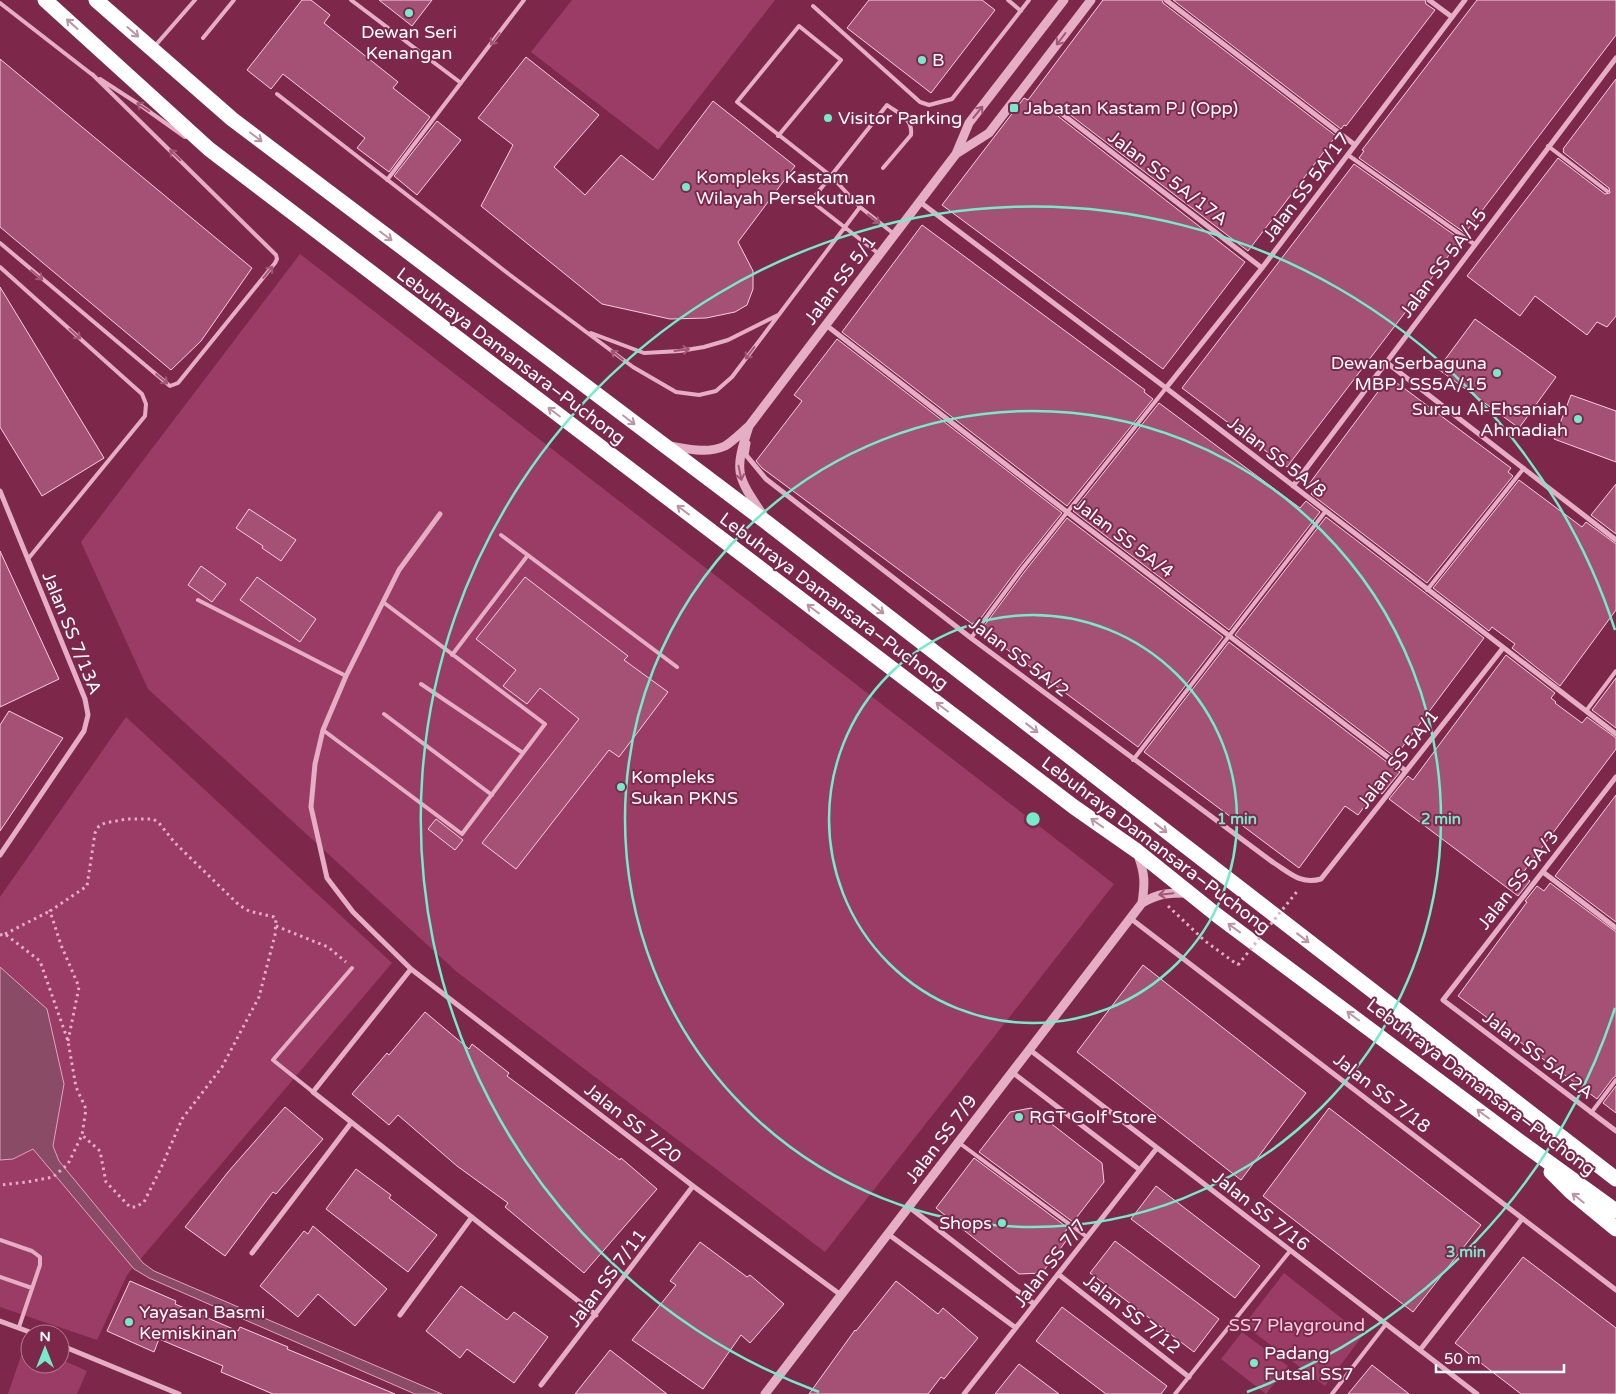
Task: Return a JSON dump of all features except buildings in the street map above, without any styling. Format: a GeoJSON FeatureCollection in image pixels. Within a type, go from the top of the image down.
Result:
{"type":"FeatureCollection","features":[{"type":"Feature","properties":{"kind":"highway","name":"Lebuhraya Damansara–Puchong"},"geometry":{"type":"LineString","coordinates":[[45,0],[209,149],[1067,802],[1136,851],[1218,916],[1616,1211]]}},
{"type":"Feature","properties":{"kind":"highway","name":"Lebuhraya Damansara–Puchong"},"geometry":{"type":"LineString","coordinates":[[96,0],[232,119],[770,525],[1616,1179]]}},
{"type":"Feature","properties":{"kind":"highway"},"geometry":{"type":"LineString","coordinates":[[1522,1143],[1571,1192],[1616,1229]]}},
{"type":"Feature","properties":{"kind":"highway"},"geometry":{"type":"LineString","coordinates":[[1576,1148],[1616,1168]]}},
{"type":"Feature","properties":{"kind":"street","name":"Jalan SS 5/1"},"geometry":{"type":"LineString","coordinates":[[662,445],[712,450],[726,445],[749,426],[956,154],[969,123],[1064,0]]}},
{"type":"Feature","properties":{"kind":"street","name":"Jalan SS 5/1"},"geometry":{"type":"LineString","coordinates":[[956,154],[989,133],[1091,0]]}},
{"type":"Feature","properties":{"kind":"street"},"geometry":{"type":"LineString","coordinates":[[1166,0],[1356,145]]}},
{"type":"Feature","properties":{"kind":"street"},"geometry":{"type":"LineString","coordinates":[[1429,0],[1452,17]]}},
{"type":"Feature","properties":{"kind":"street","name":"Jalan SS 5A/17"},"geometry":{"type":"LineString","coordinates":[[1166,388],[1262,268],[1465,0]]}},
{"type":"Feature","properties":{"kind":"street","name":"Jalan SS 5A/15"},"geometry":{"type":"LineString","coordinates":[[1293,486],[1616,58]]}},
{"type":"Feature","properties":{"kind":"street","name":"Jalan SS 5A/17A"},"geometry":{"type":"LineString","coordinates":[[1057,110],[1262,268]]}},
{"type":"Feature","properties":{"kind":"street","name":"Jalan SS 5A/8"},"geometry":{"type":"LineString","coordinates":[[920,202],[1166,388],[1616,734]]}},
{"type":"Feature","properties":{"kind":"street","name":"Jalan SS 5A/4"},"geometry":{"type":"LineString","coordinates":[[826,325],[1406,771]]}},
{"type":"Feature","properties":{"kind":"street"},"geometry":{"type":"LineString","coordinates":[[1386,362],[1616,540]]}},
{"type":"Feature","properties":{"kind":"street","name":"Jalan SS 5/1"},"geometry":{"type":"LineString","coordinates":[[749,426],[738,467],[748,494],[770,525]]}},
{"type":"Feature","properties":{"kind":"street","name":"Jalan SS 5A/2"},"geometry":{"type":"LineString","coordinates":[[749,426],[746,455],[766,479],[971,638],[1134,760],[1274,863],[1301,880],[1311,882]]}},
{"type":"Feature","properties":{"kind":"street","name":"Jalan SS 7/13A"},"geometry":{"type":"LineString","coordinates":[[0,491],[85,700],[88,715],[84,731],[0,855]]}},
{"type":"Feature","properties":{"kind":"street","name":"Jalan SS 7/20"},"geometry":{"type":"LineString","coordinates":[[440,514],[399,570],[346,676],[323,730],[315,764],[311,807],[327,878],[352,912],[411,968],[693,1186],[841,1295]]}},
{"type":"Feature","properties":{"kind":"street","name":"Jalan SS 5A/1"},"geometry":{"type":"LineString","coordinates":[[1311,882],[1321,879],[1503,648]]}},
{"type":"Feature","properties":{"kind":"street","name":"Jalan SS 5A/3"},"geometry":{"type":"LineString","coordinates":[[1442,1000],[1616,778]]}},
{"type":"Feature","properties":{"kind":"street"},"geometry":{"type":"LineString","coordinates":[[1136,851],[1144,869],[1145,884],[1142,903]]}},
{"type":"Feature","properties":{"kind":"street"},"geometry":{"type":"LineString","coordinates":[[1543,872],[1616,928]]}},
{"type":"Feature","properties":{"kind":"street","name":"Jalan SS 7/9"},"geometry":{"type":"LineString","coordinates":[[765,1394],[1142,903],[1156,895],[1170,893],[1192,894]]}},
{"type":"Feature","properties":{"kind":"street","name":"Jalan SS 7/18"},"geometry":{"type":"LineString","coordinates":[[1130,918],[1616,1290]]}},
{"type":"Feature","properties":{"kind":"street"},"geometry":{"type":"LineString","coordinates":[[411,968],[312,1092],[596,1315]]}},
{"type":"Feature","properties":{"kind":"street","name":"Jalan SS 5A/2A"},"geometry":{"type":"LineString","coordinates":[[1442,1000],[1616,1131]]}},
{"type":"Feature","properties":{"kind":"street","name":"Jalan SS 7/16"},"geometry":{"type":"LineString","coordinates":[[1030,1050],[1476,1394]]}},
{"type":"Feature","properties":{"kind":"street"},"geometry":{"type":"LineString","coordinates":[[1012,1072],[1140,1170]]}},
{"type":"Feature","properties":{"kind":"street"},"geometry":{"type":"LineString","coordinates":[[252,1253],[351,1123]]}},
{"type":"Feature","properties":{"kind":"street","name":"Jalan SS 7/7"},"geometry":{"type":"LineString","coordinates":[[964,1394],[1157,1148]]}},
{"type":"Feature","properties":{"kind":"street","name":"Jalan SS 7/11"},"geometry":{"type":"LineString","coordinates":[[541,1386],[693,1186]]}},
{"type":"Feature","properties":{"kind":"street"},"geometry":{"type":"LineString","coordinates":[[909,1207],[1034,1304]]}},
{"type":"Feature","properties":{"kind":"street"},"geometry":{"type":"LineString","coordinates":[[400,1315],[472,1217]]}},
{"type":"Feature","properties":{"kind":"street"},"geometry":{"type":"LineString","coordinates":[[1420,1350],[1522,1219]]}},
{"type":"Feature","properties":{"kind":"street"},"geometry":{"type":"LineString","coordinates":[[888,1234],[1016,1328]]}},
{"type":"Feature","properties":{"kind":"street","name":"Jalan SS 7/12"},"geometry":{"type":"LineString","coordinates":[[1058,1274],[1189,1377]]}},
{"type":"Feature","properties":{"kind":"street"},"geometry":{"type":"LineString","coordinates":[[0,1321],[19,1327]]}},
{"type":"Feature","properties":{"kind":"street"},"geometry":{"type":"LineString","coordinates":[[70,1348],[179,1394]]}},
{"type":"Feature","properties":{"kind":"lane"},"geometry":{"type":"LineString","coordinates":[[152,49],[195,0]]}},
{"type":"Feature","properties":{"kind":"lane"},"geometry":{"type":"LineString","coordinates":[[203,38],[234,0]]}},
{"type":"Feature","properties":{"kind":"lane"},"geometry":{"type":"LineString","coordinates":[[351,0],[461,83]]}},
{"type":"Feature","properties":{"kind":"lane"},"geometry":{"type":"LineString","coordinates":[[387,180],[524,0]]}},
{"type":"Feature","properties":{"kind":"lane"},"geometry":{"type":"LineString","coordinates":[[1008,0],[1021,11]]}},
{"type":"Feature","properties":{"kind":"lane"},"geometry":{"type":"LineString","coordinates":[[813,6],[920,102],[929,105],[952,99],[1030,0]]}},
{"type":"Feature","properties":{"kind":"lane"},"geometry":{"type":"LineString","coordinates":[[0,3],[92,74],[140,104],[187,138]]}},
{"type":"Feature","properties":{"kind":"lane"},"geometry":{"type":"LineString","coordinates":[[778,136],[841,60],[799,26],[737,102],[778,136],[831,176],[860,208],[895,235]]}},
{"type":"Feature","properties":{"kind":"lane"},"geometry":{"type":"LineString","coordinates":[[0,243],[170,386],[178,383],[275,263],[276,255],[92,74]]}},
{"type":"Feature","properties":{"kind":"lane"},"geometry":{"type":"LineString","coordinates":[[277,94],[633,367],[676,392],[699,395],[716,391],[732,377],[860,208]]}},
{"type":"Feature","properties":{"kind":"lane"},"geometry":{"type":"LineString","coordinates":[[880,254],[811,201],[887,104],[910,122],[912,128],[911,135],[883,168]]}},
{"type":"Feature","properties":{"kind":"lane"},"geometry":{"type":"LineString","coordinates":[[195,144],[283,206]]}},
{"type":"Feature","properties":{"kind":"lane"},"geometry":{"type":"LineString","coordinates":[[1548,146],[1607,191]]}},
{"type":"Feature","properties":{"kind":"lane"},"geometry":{"type":"LineString","coordinates":[[1348,155],[1474,244]]}},
{"type":"Feature","properties":{"kind":"lane"},"geometry":{"type":"LineString","coordinates":[[0,267],[142,394],[146,404],[145,416],[28,559]]}},
{"type":"Feature","properties":{"kind":"lane"},"geometry":{"type":"LineString","coordinates":[[585,330],[644,353],[680,351],[728,340],[780,314]]}},
{"type":"Feature","properties":{"kind":"lane"},"geometry":{"type":"LineString","coordinates":[[971,638],[1022,569],[1166,388]]}},
{"type":"Feature","properties":{"kind":"lane"},"geometry":{"type":"LineString","coordinates":[[1428,590],[1524,468]]}},
{"type":"Feature","properties":{"kind":"lane"},"geometry":{"type":"LineString","coordinates":[[1134,760],[1325,512]]}},
{"type":"Feature","properties":{"kind":"lane"},"geometry":{"type":"LineString","coordinates":[[501,535],[678,667]]}},
{"type":"Feature","properties":{"kind":"lane"},"geometry":{"type":"LineString","coordinates":[[452,655],[528,555]]}},
{"type":"Feature","properties":{"kind":"lane"},"geometry":{"type":"LineString","coordinates":[[198,600],[346,676]]}},
{"type":"Feature","properties":{"kind":"lane"},"geometry":{"type":"LineString","coordinates":[[323,730],[462,834],[545,724],[383,602]]}},
{"type":"Feature","properties":{"kind":"lane"},"geometry":{"type":"LineString","coordinates":[[1586,711],[1616,671]]}},
{"type":"Feature","properties":{"kind":"lane"},"geometry":{"type":"LineString","coordinates":[[421,684],[524,753]]}},
{"type":"Feature","properties":{"kind":"lane"},"geometry":{"type":"LineString","coordinates":[[384,714],[492,794]]}},
{"type":"Feature","properties":{"kind":"lane"},"geometry":{"type":"LineString","coordinates":[[312,1092],[273,1060],[352,968]]}},
{"type":"Feature","properties":{"kind":"lane"},"geometry":{"type":"LineString","coordinates":[[1591,1113],[1616,1080]]}},
{"type":"Feature","properties":{"kind":"lane"},"geometry":{"type":"LineString","coordinates":[[958,1142],[1087,1237]]}},
{"type":"Feature","properties":{"kind":"lane"},"geometry":{"type":"LineString","coordinates":[[0,1240],[32,1251],[40,1257],[40,1265],[19,1327]]}},
{"type":"Feature","properties":{"kind":"lane"},"geometry":{"type":"LineString","coordinates":[[1176,1394],[1290,1251]]}},
{"type":"Feature","properties":{"kind":"lane"},"geometry":{"type":"LineString","coordinates":[[0,1277],[32,1288]]}},
{"type":"Feature","properties":{"kind":"lane"},"geometry":{"type":"LineString","coordinates":[[1332,1394],[1386,1324]]}},
{"type":"Feature","properties":{"kind":"path"},"geometry":{"type":"LineString","coordinates":[[0,936],[50,911],[87,886],[95,833],[99,826],[126,819],[154,819],[175,843],[239,905],[249,911],[274,917],[276,920],[260,997],[222,1067],[182,1120],[144,1202],[136,1208],[130,1207],[106,1182],[100,1151],[82,1135]]}},
{"type":"Feature","properties":{"kind":"path"},"geometry":{"type":"LineString","coordinates":[[1156,895],[1206,941],[1238,965],[1299,889]]}},
{"type":"Feature","properties":{"kind":"path"},"geometry":{"type":"LineString","coordinates":[[50,911],[61,945],[79,987],[68,1041]]}},
{"type":"Feature","properties":{"kind":"path"},"geometry":{"type":"LineString","coordinates":[[276,926],[328,947],[352,968]]}},
{"type":"Feature","properties":{"kind":"path"},"geometry":{"type":"LineString","coordinates":[[0,1185],[53,1177],[68,1164],[82,1135],[86,1109],[76,1087],[68,1041],[40,961],[5,934]]}},
{"type":"Feature","properties":{"kind":"green space"},"geometry":{"type":"Polygon","coordinates":[[[572,0],[775,0],[658,150],[531,52],[572,0]]]}},
{"type":"Feature","properties":{"kind":"green space","name":"Kompleks Sukan PKNS"},"geometry":{"type":"Polygon","coordinates":[[[300,254],[1114,884],[825,1252],[457,972],[148,689],[81,542],[300,254]]]}},
{"type":"Feature","properties":{"kind":"green space"},"geometry":{"type":"Polygon","coordinates":[[[126,717],[392,963],[127,1275],[97,1340],[70,1331],[70,1324],[50,1324],[0,1307],[0,897],[126,717]]]}},
{"type":"Feature","properties":{"kind":"green space","name":"SS7 Playground"},"geometry":{"type":"Polygon","coordinates":[[[1284,1273],[1363,1335],[1325,1386],[1244,1325],[1284,1273]]]}},
{"type":"Feature","properties":{"kind":"green space","name":"Padang Futsal SS7"},"geometry":{"type":"Polygon","coordinates":[[[1242,1332],[1288,1366],[1266,1394],[1221,1359],[1242,1332]]]}},
{"type":"Feature","properties":{"kind":"green space"},"geometry":{"type":"Polygon","coordinates":[[[20,1359],[20,1374],[70,1374],[70,1363],[87,1371],[77,1394],[8,1394],[20,1359]]]}},
{"type":"Feature","properties":{"kind":"shaded area"},"geometry":{"type":"Polygon","coordinates":[[[0,967],[47,1009],[64,1084],[53,1146],[59,1161],[143,1263],[154,1271],[442,1394],[415,1394],[149,1278],[134,1269],[33,1149],[13,1159],[0,1160],[0,967]]]}},
{"type":"Feature","properties":{"kind":"place","name":"Dewan Seri Kenangan"},"geometry":{"type":"Point","coordinates":[409,13]}},
{"type":"Feature","properties":{"kind":"place","name":"B"},"geometry":{"type":"Point","coordinates":[922,60]}},
{"type":"Feature","properties":{"kind":"place","name":"Jabatan Kastam PJ (Opp)"},"geometry":{"type":"Point","coordinates":[1014,108]}},
{"type":"Feature","properties":{"kind":"place","name":"Visitor Parking"},"geometry":{"type":"Point","coordinates":[828,118]}},
{"type":"Feature","properties":{"kind":"place","name":"Kompleks Kastam Wilayah Persekutuan"},"geometry":{"type":"Point","coordinates":[686,187]}},
{"type":"Feature","properties":{"kind":"place","name":"Dewan Serbaguna MBPJ SS5A/15"},"geometry":{"type":"Point","coordinates":[1497,373]}},
{"type":"Feature","properties":{"kind":"place","name":"Surau Al-Ehsaniah Ahmadiah"},"geometry":{"type":"Point","coordinates":[1578,419]}},
{"type":"Feature","properties":{"kind":"place","name":"Kompleks Sukan PKNS"},"geometry":{"type":"Point","coordinates":[621,787]}},
{"type":"Feature","properties":{"kind":"place","name":"RGT Golf Store"},"geometry":{"type":"Point","coordinates":[1019,1117]}},
{"type":"Feature","properties":{"kind":"place","name":"Shops"},"geometry":{"type":"Point","coordinates":[1002,1223]}},
{"type":"Feature","properties":{"kind":"place","name":"Yayasan Basmi Kemiskinan"},"geometry":{"type":"Point","coordinates":[129,1322]}},
{"type":"Feature","properties":{"kind":"place","name":"Padang Futsal SS7"},"geometry":{"type":"Point","coordinates":[1254,1363]}}]}
